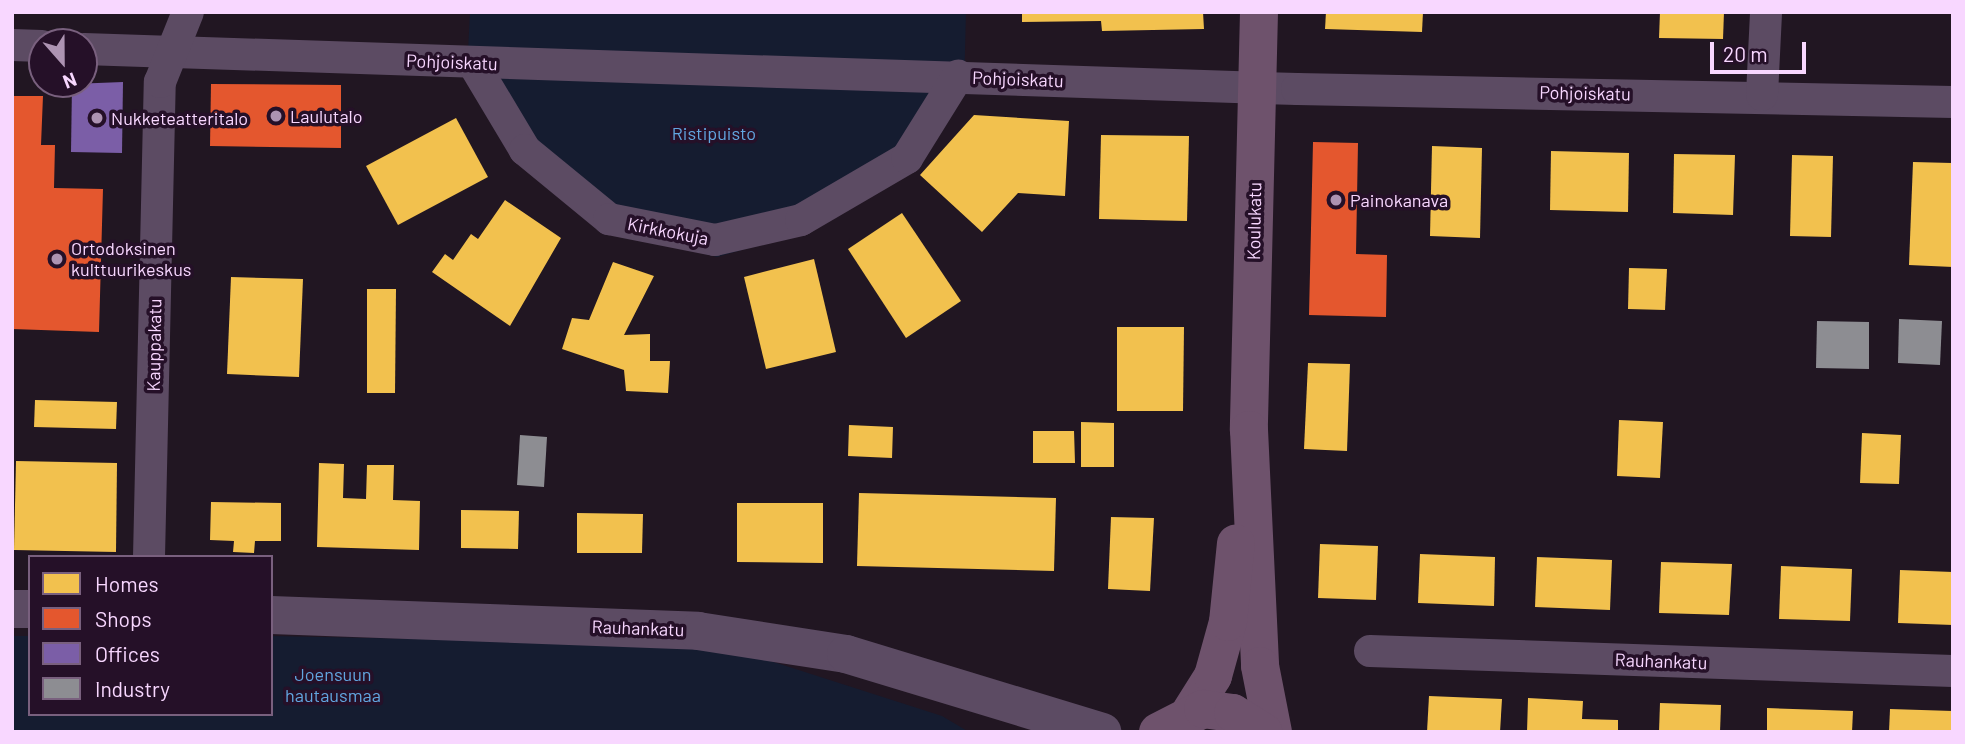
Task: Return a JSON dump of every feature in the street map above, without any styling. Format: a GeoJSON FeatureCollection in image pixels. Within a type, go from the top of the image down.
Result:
{"type":"FeatureCollection","features":[{"type":"Feature","properties":{"kind":"main road","name":"Koulukatu"},"geometry":{"type":"LineString","coordinates":[[1259,12],[1249,430],[1260,666],[1273,732]]}},
{"type":"Feature","properties":{"kind":"main road","name":"Koulukatu"},"geometry":{"type":"LineString","coordinates":[[1191,711],[1213,676],[1228,622],[1249,430]]}},
{"type":"Feature","properties":{"kind":"main road"},"geometry":{"type":"LineString","coordinates":[[1158,732],[1191,711],[1233,713],[1263,732]]}},
{"type":"Feature","properties":{"kind":"street","name":"Kauppakatu"},"geometry":{"type":"LineString","coordinates":[[149,555],[160,82],[188,12]]}},
{"type":"Feature","properties":{"kind":"street"},"geometry":{"type":"LineString","coordinates":[[1762,95],[1766,12]]}},
{"type":"Feature","properties":{"kind":"street","name":"Pohjoiskatu"},"geometry":{"type":"LineString","coordinates":[[98,49],[1258,88],[1762,95],[1953,102]]}},
{"type":"Feature","properties":{"kind":"street","name":"Kirkkokuja"},"geometry":{"type":"LineString","coordinates":[[473,63],[525,150],[609,219],[715,240],[801,220],[907,158],[958,76]]}},
{"type":"Feature","properties":{"kind":"street","name":"Rauhankatu"},"geometry":{"type":"LineString","coordinates":[[273,615],[698,631],[846,654],[995,704],[1102,732]]}},
{"type":"Feature","properties":{"kind":"street","name":"Rauhankatu"},"geometry":{"type":"LineString","coordinates":[[1370,651],[1953,671]]}},
{"type":"Feature","properties":{"kind":"street","name":"Rauhankatu"},"geometry":{"type":"LineString","coordinates":[[995,704],[1044,732]]}},
{"type":"Feature","properties":{"kind":"green space","name":"Ristipuisto"},"geometry":{"type":"Polygon","coordinates":[[[470,12],[966,12],[964,89],[806,232],[717,257],[609,229],[467,71],[470,12]]]}},
{"type":"Feature","properties":{"kind":"green space","name":"Joensuun hautausmaa"},"geometry":{"type":"Polygon","coordinates":[[[12,636],[28,636],[28,716],[273,716],[273,636],[721,645],[942,716],[969,732],[12,732],[12,636]]]}},
{"type":"Feature","properties":{"kind":"building: Homes"},"geometry":{"type":"Polygon","coordinates":[[[1022,12],[1203,12],[1204,29],[1102,31],[1101,21],[1022,22],[1022,12]]]}},
{"type":"Feature","properties":{"kind":"building: Homes"},"geometry":{"type":"Polygon","coordinates":[[[1326,12],[1423,12],[1422,32],[1325,29],[1326,12]]]}},
{"type":"Feature","properties":{"kind":"building: Homes"},"geometry":{"type":"Polygon","coordinates":[[[1660,12],[1724,12],[1723,39],[1659,38],[1660,12]]]}},
{"type":"Feature","properties":{"kind":"building: Homes"},"geometry":{"type":"Polygon","coordinates":[[[974,115],[1069,121],[1065,196],[1018,193],[982,232],[920,175],[974,115]]]}},
{"type":"Feature","properties":{"kind":"building: Homes"},"geometry":{"type":"Polygon","coordinates":[[[456,118],[488,177],[398,225],[366,166],[456,118]]]}},
{"type":"Feature","properties":{"kind":"building: Homes"},"geometry":{"type":"Polygon","coordinates":[[[1101,135],[1189,136],[1187,221],[1099,219],[1101,135]]]}},
{"type":"Feature","properties":{"kind":"building: Homes"},"geometry":{"type":"Polygon","coordinates":[[[1432,146],[1482,148],[1480,238],[1430,236],[1432,146]]]}},
{"type":"Feature","properties":{"kind":"building: Homes"},"geometry":{"type":"Polygon","coordinates":[[[1551,151],[1629,153],[1628,212],[1550,210],[1551,151]]]}},
{"type":"Feature","properties":{"kind":"building: Homes"},"geometry":{"type":"Polygon","coordinates":[[[1674,154],[1735,155],[1733,215],[1673,213],[1674,154]]]}},
{"type":"Feature","properties":{"kind":"building: Homes"},"geometry":{"type":"Polygon","coordinates":[[[1792,155],[1833,156],[1831,237],[1790,236],[1792,155]]]}},
{"type":"Feature","properties":{"kind":"building: Homes"},"geometry":{"type":"Polygon","coordinates":[[[1913,162],[1952,163],[1953,267],[1909,265],[1913,162]]]}},
{"type":"Feature","properties":{"kind":"building: Homes"},"geometry":{"type":"Polygon","coordinates":[[[505,200],[561,238],[510,326],[432,272],[445,254],[453,260],[471,234],[478,239],[505,200]]]}},
{"type":"Feature","properties":{"kind":"building: Homes"},"geometry":{"type":"Polygon","coordinates":[[[902,213],[961,301],[906,338],[848,249],[902,213]]]}},
{"type":"Feature","properties":{"kind":"building: Homes"},"geometry":{"type":"Polygon","coordinates":[[[814,259],[836,352],[766,369],[744,277],[814,259]]]}},
{"type":"Feature","properties":{"kind":"building: Homes"},"geometry":{"type":"Polygon","coordinates":[[[613,262],[654,276],[624,335],[650,334],[650,361],[670,361],[668,393],[626,391],[624,370],[562,349],[572,318],[589,320],[613,262]]]}},
{"type":"Feature","properties":{"kind":"building: Homes"},"geometry":{"type":"Polygon","coordinates":[[[1629,268],[1667,269],[1665,310],[1628,309],[1629,268]]]}},
{"type":"Feature","properties":{"kind":"building: Homes"},"geometry":{"type":"Polygon","coordinates":[[[231,277],[303,279],[299,377],[227,374],[231,277]]]}},
{"type":"Feature","properties":{"kind":"building: Homes"},"geometry":{"type":"Polygon","coordinates":[[[367,289],[396,289],[395,393],[367,393],[367,289]]]}},
{"type":"Feature","properties":{"kind":"building: Homes"},"geometry":{"type":"Polygon","coordinates":[[[1117,327],[1184,327],[1183,411],[1117,411],[1117,327]]]}},
{"type":"Feature","properties":{"kind":"building: Homes"},"geometry":{"type":"Polygon","coordinates":[[[1308,363],[1350,364],[1347,451],[1304,449],[1308,363]]]}},
{"type":"Feature","properties":{"kind":"building: Homes"},"geometry":{"type":"Polygon","coordinates":[[[35,400],[117,402],[116,429],[34,427],[35,400]]]}},
{"type":"Feature","properties":{"kind":"building: Homes"},"geometry":{"type":"Polygon","coordinates":[[[1619,420],[1663,422],[1660,478],[1617,476],[1619,420]]]}},
{"type":"Feature","properties":{"kind":"building: Homes"},"geometry":{"type":"Polygon","coordinates":[[[1081,422],[1114,423],[1114,467],[1081,467],[1081,422]]]}},
{"type":"Feature","properties":{"kind":"building: Homes"},"geometry":{"type":"Polygon","coordinates":[[[849,425],[893,427],[892,458],[848,456],[849,425]]]}},
{"type":"Feature","properties":{"kind":"building: Homes"},"geometry":{"type":"Polygon","coordinates":[[[1033,431],[1074,431],[1075,463],[1033,463],[1033,431]]]}},
{"type":"Feature","properties":{"kind":"building: Homes"},"geometry":{"type":"Polygon","coordinates":[[[1862,433],[1901,435],[1899,484],[1860,483],[1862,433]]]}},
{"type":"Feature","properties":{"kind":"building: Homes"},"geometry":{"type":"Polygon","coordinates":[[[16,461],[117,463],[116,552],[14,550],[16,461]]]}},
{"type":"Feature","properties":{"kind":"building: Homes"},"geometry":{"type":"Polygon","coordinates":[[[319,463],[344,464],[343,498],[366,499],[367,465],[394,465],[393,500],[420,501],[419,550],[317,547],[319,463]]]}},
{"type":"Feature","properties":{"kind":"building: Homes"},"geometry":{"type":"Polygon","coordinates":[[[859,493],[1056,498],[1054,571],[857,566],[859,493]]]}},
{"type":"Feature","properties":{"kind":"building: Homes"},"geometry":{"type":"Polygon","coordinates":[[[211,502],[281,503],[281,541],[255,541],[254,553],[233,552],[234,541],[210,540],[211,502]]]}},
{"type":"Feature","properties":{"kind":"building: Homes"},"geometry":{"type":"Polygon","coordinates":[[[737,503],[823,503],[823,563],[737,562],[737,503]]]}},
{"type":"Feature","properties":{"kind":"building: Homes"},"geometry":{"type":"Polygon","coordinates":[[[461,510],[519,511],[518,549],[461,548],[461,510]]]}},
{"type":"Feature","properties":{"kind":"building: Homes"},"geometry":{"type":"Polygon","coordinates":[[[577,513],[643,514],[642,553],[577,553],[577,513]]]}},
{"type":"Feature","properties":{"kind":"building: Homes"},"geometry":{"type":"Polygon","coordinates":[[[1111,517],[1154,518],[1150,591],[1108,589],[1111,517]]]}},
{"type":"Feature","properties":{"kind":"building: Homes"},"geometry":{"type":"Polygon","coordinates":[[[1320,544],[1378,546],[1376,600],[1318,598],[1320,544]]]}},
{"type":"Feature","properties":{"kind":"building: Homes"},"geometry":{"type":"Polygon","coordinates":[[[1420,554],[1495,557],[1494,606],[1418,603],[1420,554]]]}},
{"type":"Feature","properties":{"kind":"building: Homes"},"geometry":{"type":"Polygon","coordinates":[[[1537,557],[1612,560],[1610,610],[1535,607],[1537,557]]]}},
{"type":"Feature","properties":{"kind":"building: Homes"},"geometry":{"type":"Polygon","coordinates":[[[1661,562],[1732,564],[1729,615],[1659,613],[1661,562]]]}},
{"type":"Feature","properties":{"kind":"building: Homes"},"geometry":{"type":"Polygon","coordinates":[[[1781,566],[1852,569],[1850,621],[1779,619],[1781,566]]]}},
{"type":"Feature","properties":{"kind":"building: Homes"},"geometry":{"type":"Polygon","coordinates":[[[1900,570],[1953,572],[1953,625],[1898,623],[1900,570]]]}},
{"type":"Feature","properties":{"kind":"building: Homes"},"geometry":{"type":"Polygon","coordinates":[[[1429,696],[1502,699],[1500,732],[1427,732],[1429,696]]]}},
{"type":"Feature","properties":{"kind":"building: Homes"},"geometry":{"type":"Polygon","coordinates":[[[1528,698],[1583,701],[1582,719],[1618,720],[1618,732],[1527,732],[1528,698]]]}},
{"type":"Feature","properties":{"kind":"building: Homes"},"geometry":{"type":"Polygon","coordinates":[[[1660,703],[1721,705],[1720,732],[1659,732],[1660,703]]]}},
{"type":"Feature","properties":{"kind":"building: Homes"},"geometry":{"type":"Polygon","coordinates":[[[1767,708],[1853,711],[1852,732],[1767,732],[1767,708]]]}},
{"type":"Feature","properties":{"kind":"building: Homes"},"geometry":{"type":"Polygon","coordinates":[[[1890,709],[1953,711],[1953,732],[1889,732],[1890,709]]]}},
{"type":"Feature","properties":{"kind":"building: Shops","name":"Laulutalo"},"geometry":{"type":"Polygon","coordinates":[[[211,84],[341,85],[341,148],[210,146],[211,84]]]}},
{"type":"Feature","properties":{"kind":"building: Shops","name":"Ortodoksinen kulttuurikeskus"},"geometry":{"type":"Polygon","coordinates":[[[12,96],[28,96],[43,98],[41,145],[55,145],[54,188],[103,189],[99,332],[12,329],[12,96]]]}},
{"type":"Feature","properties":{"kind":"building: Shops"},"geometry":{"type":"Polygon","coordinates":[[[1313,142],[1358,143],[1356,254],[1387,255],[1386,317],[1309,315],[1313,142]]]}},
{"type":"Feature","properties":{"kind":"building: Offices","name":"Nukketeatteritalo"},"geometry":{"type":"Polygon","coordinates":[[[123,82],[122,153],[71,152],[72,98],[98,98],[98,83],[123,82]]]}},
{"type":"Feature","properties":{"kind":"building: Industry"},"geometry":{"type":"Polygon","coordinates":[[[1899,319],[1942,321],[1940,365],[1898,363],[1899,319]]]}},
{"type":"Feature","properties":{"kind":"building: Industry"},"geometry":{"type":"Polygon","coordinates":[[[1817,321],[1869,322],[1869,369],[1816,368],[1817,321]]]}},
{"type":"Feature","properties":{"kind":"building: Industry"},"geometry":{"type":"Polygon","coordinates":[[[520,435],[547,437],[544,487],[517,485],[520,435]]]}},
{"type":"Feature","properties":{"kind":"place","name":"Laulutalo"},"geometry":{"type":"Point","coordinates":[276,116]}},
{"type":"Feature","properties":{"kind":"place","name":"Nukketeatteritalo"},"geometry":{"type":"Point","coordinates":[97,118]}},
{"type":"Feature","properties":{"kind":"place","name":"Painokanava"},"geometry":{"type":"Point","coordinates":[1336,200]}},
{"type":"Feature","properties":{"kind":"place","name":"Ortodoksinen kulttuurikeskus"},"geometry":{"type":"Point","coordinates":[57,259]}}]}
